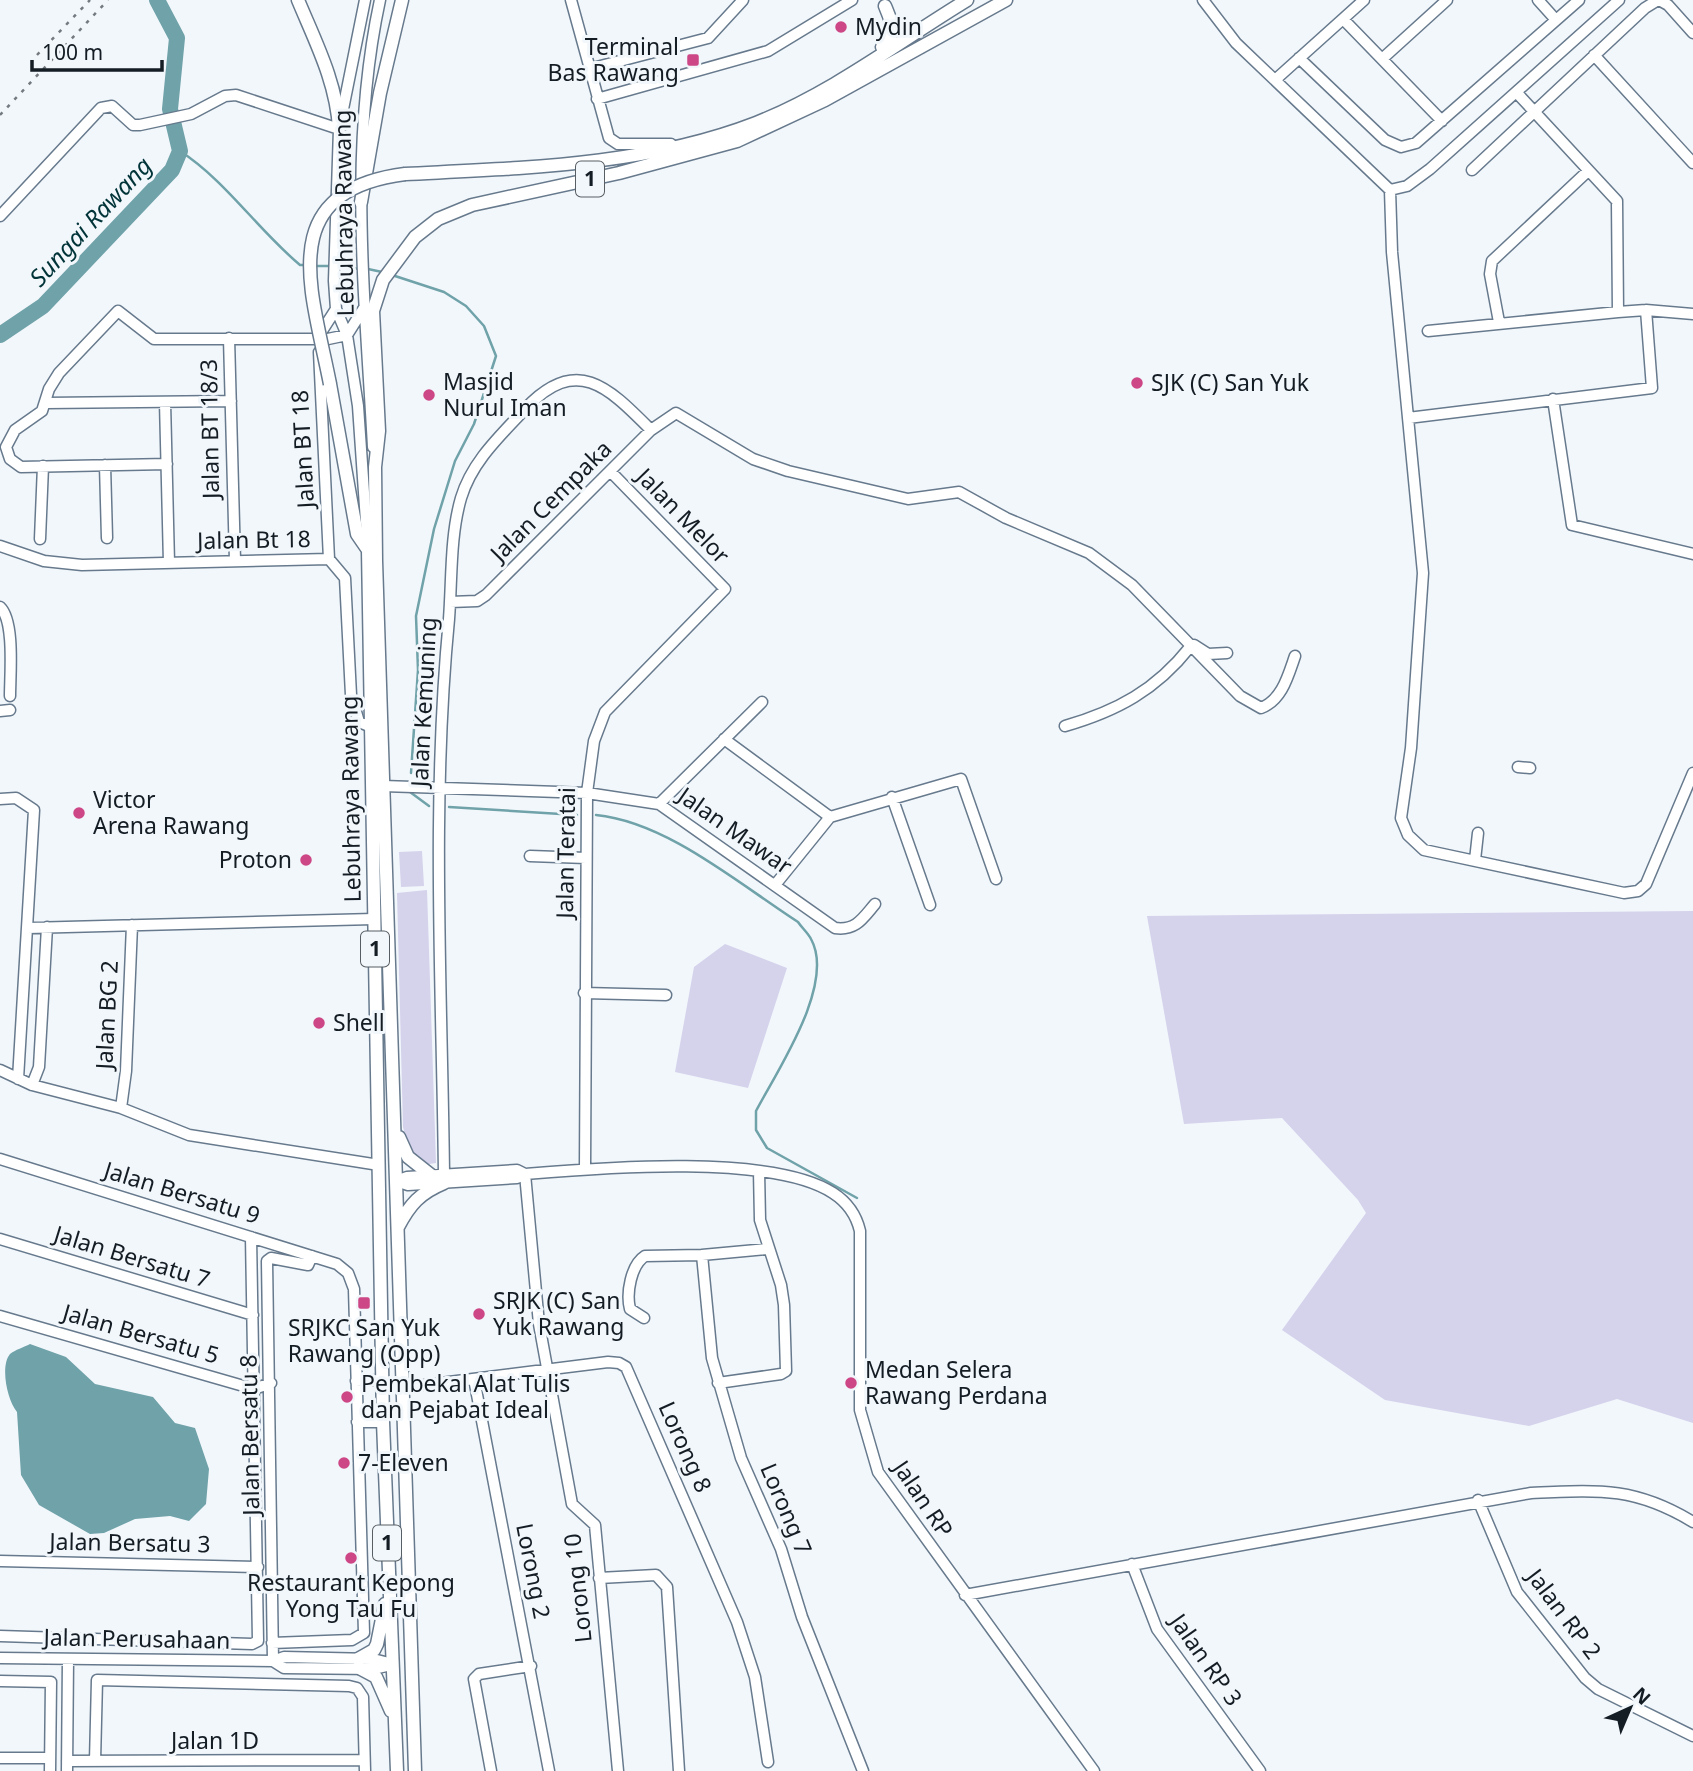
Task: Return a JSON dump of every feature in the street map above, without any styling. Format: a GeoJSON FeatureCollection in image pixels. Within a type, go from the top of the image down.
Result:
{"type":"FeatureCollection","features":[{"type":"Feature","properties":{"kind":"main road"},"geometry":{"type":"LineString","coordinates":[[298,0],[334,93],[338,129]]}},
{"type":"Feature","properties":{"kind":"main road"},"geometry":{"type":"LineString","coordinates":[[361,202],[380,93],[402,0]]}},
{"type":"Feature","properties":{"kind":"main road","name":"1"},"geometry":{"type":"LineString","coordinates":[[368,550],[357,534],[309,270],[312,236],[328,206],[343,193],[379,177],[577,163],[687,144],[755,123],[801,102],[967,0]]}},
{"type":"Feature","properties":{"kind":"main road","name":"1"},"geometry":{"type":"LineString","coordinates":[[375,467],[379,431],[373,320],[378,291],[400,254],[438,219],[471,205],[619,173],[737,141],[825,100],[1006,0]]}},
{"type":"Feature","properties":{"kind":"main road"},"geometry":{"type":"LineString","coordinates":[[883,3],[907,37],[914,41],[938,36]]}},
{"type":"Feature","properties":{"kind":"main road"},"geometry":{"type":"LineString","coordinates":[[801,102],[890,40],[893,26],[883,3]]}},
{"type":"Feature","properties":{"kind":"main road","name":"Lebuhraya Rawang"},"geometry":{"type":"LineString","coordinates":[[375,467],[383,786],[396,1127],[401,1388],[415,1771]]}},
{"type":"Feature","properties":{"kind":"main road","name":"Lebuhraya Rawang"},"geometry":{"type":"LineString","coordinates":[[368,550],[383,1422],[397,1771]]}},
{"type":"Feature","properties":{"kind":"main road"},"geometry":{"type":"LineString","coordinates":[[396,1127],[408,1157],[440,1178],[412,1202],[397,1230]]}},
{"type":"Feature","properties":{"kind":"main road"},"geometry":{"type":"LineString","coordinates":[[379,1150],[396,1181],[387,1183],[379,1197]]}},
{"type":"Feature","properties":{"kind":"main road"},"geometry":{"type":"LineString","coordinates":[[388,1581],[377,1644],[359,1664],[376,1677],[395,1721]]}},
{"type":"Feature","properties":{"kind":"main road"},"geometry":{"type":"LineString","coordinates":[[410,1634],[399,1658],[393,1664],[404,1674],[411,1691]]}},
{"type":"Feature","properties":{"kind":"street","name":"Lebuhraya Rawang"},"geometry":{"type":"LineString","coordinates":[[365,0],[338,129],[334,281],[336,309],[347,335],[358,406],[368,550]]}},
{"type":"Feature","properties":{"kind":"street","name":"Lebuhraya Rawang"},"geometry":{"type":"LineString","coordinates":[[375,467],[360,256],[363,107],[369,54],[380,0]]}},
{"type":"Feature","properties":{"kind":"street"},"geometry":{"type":"LineString","coordinates":[[571,0],[606,132],[618,144],[687,144]]}},
{"type":"Feature","properties":{"kind":"street"},"geometry":{"type":"LineString","coordinates":[[589,69],[708,38],[743,0]]}},
{"type":"Feature","properties":{"kind":"street"},"geometry":{"type":"LineString","coordinates":[[597,99],[768,51],[852,0]]}},
{"type":"Feature","properties":{"kind":"street"},"geometry":{"type":"LineString","coordinates":[[1202,0],[1236,43],[1390,190],[1392,252],[1423,573],[1411,748],[1401,818],[1408,835],[1424,850],[1624,893],[1638,891],[1646,884],[1693,773]]}},
{"type":"Feature","properties":{"kind":"street"},"geometry":{"type":"LineString","coordinates":[[1275,80],[1364,0]]}},
{"type":"Feature","properties":{"kind":"street"},"geometry":{"type":"LineString","coordinates":[[1382,59],[1447,0]]}},
{"type":"Feature","properties":{"kind":"street"},"geometry":{"type":"LineString","coordinates":[[1538,0],[1556,20]]}},
{"type":"Feature","properties":{"kind":"street"},"geometry":{"type":"LineString","coordinates":[[1299,58],[1385,140],[1401,147],[1416,143],[1579,0]]}},
{"type":"Feature","properties":{"kind":"street"},"geometry":{"type":"LineString","coordinates":[[1390,190],[1407,186],[1430,169],[1619,0]]}},
{"type":"Feature","properties":{"kind":"street"},"geometry":{"type":"LineString","coordinates":[[1472,170],[1594,55],[1658,0],[1668,5],[1693,33]]}},
{"type":"Feature","properties":{"kind":"street"},"geometry":{"type":"LineString","coordinates":[[1343,19],[1442,121]]}},
{"type":"Feature","properties":{"kind":"street"},"geometry":{"type":"LineString","coordinates":[[1594,55],[1693,163]]}},
{"type":"Feature","properties":{"kind":"street"},"geometry":{"type":"LineString","coordinates":[[1517,93],[1617,201],[1618,312]]}},
{"type":"Feature","properties":{"kind":"street"},"geometry":{"type":"LineString","coordinates":[[0,216],[101,108],[112,107],[133,125],[191,114],[225,96],[236,94],[338,129]]}},
{"type":"Feature","properties":{"kind":"street"},"geometry":{"type":"LineString","coordinates":[[1499,323],[1490,274],[1492,261],[1588,171]]}},
{"type":"Feature","properties":{"kind":"street"},"geometry":{"type":"LineString","coordinates":[[167,464],[21,467],[10,459],[6,447],[9,436],[42,411],[49,389],[59,373],[118,311],[154,339],[318,337],[347,335],[364,308]]}},
{"type":"Feature","properties":{"kind":"street"},"geometry":{"type":"LineString","coordinates":[[318,337],[336,309]]}},
{"type":"Feature","properties":{"kind":"street"},"geometry":{"type":"LineString","coordinates":[[1408,418],[1553,398],[1652,388],[1646,310]]}},
{"type":"Feature","properties":{"kind":"street"},"geometry":{"type":"LineString","coordinates":[[1427,331],[1646,310],[1693,314]]}},
{"type":"Feature","properties":{"kind":"street","name":"Jalan BT 18"},"geometry":{"type":"LineString","coordinates":[[318,337],[329,559]]}},
{"type":"Feature","properties":{"kind":"street","name":"Jalan BT 18/3"},"geometry":{"type":"LineString","coordinates":[[229,338],[235,561]]}},
{"type":"Feature","properties":{"kind":"street","name":"Jalan Kemuning"},"geometry":{"type":"LineString","coordinates":[[440,1178],[439,786],[456,526],[462,497],[472,472],[487,450],[536,398],[552,385],[562,381],[573,378],[606,389],[652,430]]}},
{"type":"Feature","properties":{"kind":"street"},"geometry":{"type":"LineString","coordinates":[[1553,398],[1572,525],[1693,554]]}},
{"type":"Feature","properties":{"kind":"street"},"geometry":{"type":"LineString","coordinates":[[46,402],[231,401]]}},
{"type":"Feature","properties":{"kind":"street"},"geometry":{"type":"LineString","coordinates":[[165,402],[169,563]]}},
{"type":"Feature","properties":{"kind":"street","name":"Jalan Cempaka"},"geometry":{"type":"LineString","coordinates":[[450,602],[477,601],[486,595],[652,430],[676,413],[753,459],[788,471],[908,499],[959,492],[1006,518],[1065,541],[1100,560],[1132,585],[1187,645]]}},
{"type":"Feature","properties":{"kind":"street"},"geometry":{"type":"LineString","coordinates":[[105,465],[107,538]]}},
{"type":"Feature","properties":{"kind":"street"},"geometry":{"type":"LineString","coordinates":[[40,539],[43,466]]}},
{"type":"Feature","properties":{"kind":"street","name":"Jalan Melor"},"geometry":{"type":"LineString","coordinates":[[611,472],[725,589]]}},
{"type":"Feature","properties":{"kind":"street","name":"Jalan Bt 18"},"geometry":{"type":"LineString","coordinates":[[0,547],[57,562],[169,563],[329,559],[345,578],[351,695],[359,722],[370,727]]}},
{"type":"Feature","properties":{"kind":"street","name":"Jalan Teratai"},"geometry":{"type":"LineString","coordinates":[[585,1169],[587,793],[594,741],[605,712],[725,589]]}},
{"type":"Feature","properties":{"kind":"street"},"geometry":{"type":"LineString","coordinates":[[0,607],[6,613],[8,623],[10,696]]}},
{"type":"Feature","properties":{"kind":"street"},"geometry":{"type":"LineString","coordinates":[[1187,645],[1208,654],[1227,653]]}},
{"type":"Feature","properties":{"kind":"street"},"geometry":{"type":"LineString","coordinates":[[1187,645],[1240,696],[1261,708],[1271,704],[1284,687],[1296,656]]}},
{"type":"Feature","properties":{"kind":"street"},"geometry":{"type":"LineString","coordinates":[[1065,726],[1102,715],[1131,702],[1159,681],[1187,645]]}},
{"type":"Feature","properties":{"kind":"street"},"geometry":{"type":"LineString","coordinates":[[659,804],[762,702]]}},
{"type":"Feature","properties":{"kind":"street"},"geometry":{"type":"LineString","coordinates":[[724,739],[830,817]]}},
{"type":"Feature","properties":{"kind":"street"},"geometry":{"type":"LineString","coordinates":[[1518,767],[1530,768]]}},
{"type":"Feature","properties":{"kind":"street"},"geometry":{"type":"LineString","coordinates":[[775,885],[830,817],[961,779],[996,879]]}},
{"type":"Feature","properties":{"kind":"street","name":"Jalan Mawar"},"geometry":{"type":"LineString","coordinates":[[383,786],[587,793],[659,804],[835,928],[845,930],[857,926],[875,904]]}},
{"type":"Feature","properties":{"kind":"street"},"geometry":{"type":"LineString","coordinates":[[892,797],[930,905]]}},
{"type":"Feature","properties":{"kind":"street"},"geometry":{"type":"LineString","coordinates":[[0,799],[16,798],[34,810],[18,1079]]}},
{"type":"Feature","properties":{"kind":"street"},"geometry":{"type":"LineString","coordinates":[[1475,860],[1478,833]]}},
{"type":"Feature","properties":{"kind":"street"},"geometry":{"type":"LineString","coordinates":[[530,856],[586,858]]}},
{"type":"Feature","properties":{"kind":"street"},"geometry":{"type":"LineString","coordinates":[[28,928],[374,919]]}},
{"type":"Feature","properties":{"kind":"street","name":"Jalan BG 2"},"geometry":{"type":"LineString","coordinates":[[121,1108],[126,1072],[132,925]]}},
{"type":"Feature","properties":{"kind":"street"},"geometry":{"type":"LineString","coordinates":[[32,1085],[38,1066],[47,927]]}},
{"type":"Feature","properties":{"kind":"street"},"geometry":{"type":"LineString","coordinates":[[584,993],[666,995]]}},
{"type":"Feature","properties":{"kind":"street"},"geometry":{"type":"LineString","coordinates":[[0,1070],[32,1085],[121,1108],[190,1135],[379,1165]]}},
{"type":"Feature","properties":{"kind":"street","name":"Jalan Bersatu 9"},"geometry":{"type":"LineString","coordinates":[[0,1159],[337,1264],[348,1273],[354,1289],[356,1381]]}},
{"type":"Feature","properties":{"kind":"street"},"geometry":{"type":"LineString","coordinates":[[396,1181],[517,1178],[525,1174],[640,1167],[759,1171],[760,1220],[767,1249],[781,1285],[786,1371],[718,1383]]}},
{"type":"Feature","properties":{"kind":"street","name":"Jalan RP"},"geometry":{"type":"LineString","coordinates":[[759,1171],[818,1185],[847,1205],[856,1216],[860,1231],[860,1410],[878,1472],[1094,1771]]}},
{"type":"Feature","properties":{"kind":"street","name":"Lorong 10"},"geometry":{"type":"LineString","coordinates":[[525,1174],[547,1370],[572,1504],[595,1525],[618,1771]]}},
{"type":"Feature","properties":{"kind":"street"},"geometry":{"type":"LineString","coordinates":[[0,1636],[252,1644],[258,1641],[251,1237]]}},
{"type":"Feature","properties":{"kind":"street","name":"Jalan Bersatu 7"},"geometry":{"type":"LineString","coordinates":[[0,1239],[253,1315]]}},
{"type":"Feature","properties":{"kind":"street"},"geometry":{"type":"LineString","coordinates":[[644,1318],[630,1308],[629,1302],[638,1260],[645,1256],[702,1255],[767,1249]]}},
{"type":"Feature","properties":{"kind":"street","name":"Lorong 7"},"geometry":{"type":"LineString","coordinates":[[702,1255],[712,1358],[741,1458],[781,1549],[802,1616],[863,1771]]}},
{"type":"Feature","properties":{"kind":"street","name":"Jalan Bersatu 8"},"geometry":{"type":"LineString","coordinates":[[273,1661],[271,1382],[267,1261],[271,1258],[308,1265],[312,1256]]}},
{"type":"Feature","properties":{"kind":"street","name":"Jalan Bersatu 5"},"geometry":{"type":"LineString","coordinates":[[0,1316],[254,1388]]}},
{"type":"Feature","properties":{"kind":"street","name":"Lorong 8"},"geometry":{"type":"LineString","coordinates":[[401,1388],[608,1362],[626,1367],[737,1622],[755,1677],[765,1722],[768,1762]]}},
{"type":"Feature","properties":{"kind":"street"},"geometry":{"type":"LineString","coordinates":[[272,1643],[352,1640],[364,1633],[356,1381],[383,1380]]}},
{"type":"Feature","properties":{"kind":"street","name":"Lorong 2"},"geometry":{"type":"LineString","coordinates":[[474,1380],[531,1666],[549,1771]]}},
{"type":"Feature","properties":{"kind":"street"},"geometry":{"type":"LineString","coordinates":[[254,1388],[271,1382]]}},
{"type":"Feature","properties":{"kind":"street"},"geometry":{"type":"LineString","coordinates":[[357,1422],[383,1422]]}},
{"type":"Feature","properties":{"kind":"street"},"geometry":{"type":"LineString","coordinates":[[965,1595],[1478,1500],[1531,1493],[1619,1492],[1657,1505],[1693,1522]]}},
{"type":"Feature","properties":{"kind":"street","name":"Jalan RP 2"},"geometry":{"type":"LineString","coordinates":[[1478,1500],[1517,1592],[1585,1678],[1598,1689],[1693,1736]]}},
{"type":"Feature","properties":{"kind":"street","name":"Jalan Bersatu 3"},"geometry":{"type":"LineString","coordinates":[[0,1561],[258,1567]]}},
{"type":"Feature","properties":{"kind":"street","name":"Jalan RP 3"},"geometry":{"type":"LineString","coordinates":[[1132,1564],[1157,1629],[1259,1771]]}},
{"type":"Feature","properties":{"kind":"street"},"geometry":{"type":"LineString","coordinates":[[599,1578],[656,1575],[667,1587],[679,1771]]}},
{"type":"Feature","properties":{"kind":"street","name":"Jalan Perusahaan"},"geometry":{"type":"LineString","coordinates":[[0,1658],[273,1661],[284,1657],[359,1664],[393,1664]]}},
{"type":"Feature","properties":{"kind":"street"},"geometry":{"type":"LineString","coordinates":[[67,1766],[68,1659]]}},
{"type":"Feature","properties":{"kind":"street"},"geometry":{"type":"LineString","coordinates":[[491,1771],[475,1675],[531,1666]]}},
{"type":"Feature","properties":{"kind":"street"},"geometry":{"type":"LineString","coordinates":[[95,1761],[97,1679],[357,1688],[363,1698],[364,1766]]}},
{"type":"Feature","properties":{"kind":"street"},"geometry":{"type":"LineString","coordinates":[[0,1681],[51,1682],[50,1771]]}},
{"type":"Feature","properties":{"kind":"street"},"geometry":{"type":"LineString","coordinates":[[0,1758],[50,1758]]}},
{"type":"Feature","properties":{"kind":"street","name":"Jalan 1D"},"geometry":{"type":"LineString","coordinates":[[67,1766],[95,1761],[271,1767],[364,1766]]}},
{"type":"Feature","properties":{"kind":"shaded area"},"geometry":{"type":"Polygon","coordinates":[[[422,851],[424,886],[401,887],[399,852],[422,851]]]}},
{"type":"Feature","properties":{"kind":"shaded area"},"geometry":{"type":"Polygon","coordinates":[[[427,890],[436,1163],[423,1165],[408,1147],[403,1127],[397,893],[427,890]]]}},
{"type":"Feature","properties":{"kind":"shaded area"},"geometry":{"type":"Polygon","coordinates":[[[1693,911],[1693,1423],[1617,1399],[1529,1426],[1385,1400],[1282,1330],[1366,1213],[1358,1200],[1282,1118],[1184,1124],[1147,916],[1693,911]]]}},
{"type":"Feature","properties":{"kind":"shaded area"},"geometry":{"type":"Polygon","coordinates":[[[725,944],[787,968],[748,1088],[675,1072],[694,967],[725,944]]]}},
{"type":"Feature","properties":{"kind":"water"},"geometry":{"type":"Polygon","coordinates":[[[30,1344],[66,1357],[95,1384],[153,1397],[175,1423],[195,1428],[209,1469],[206,1504],[189,1521],[170,1516],[135,1519],[104,1533],[90,1534],[39,1505],[21,1475],[17,1412],[8,1392],[5,1374],[10,1354],[30,1344]]]}},
{"type":"Feature","properties":{"kind":"waterway","name":"Sungai Rawang"},"geometry":{"type":"LineString","coordinates":[[0,335],[43,306],[172,170],[180,151],[170,109],[177,38],[157,0]]}},
{"type":"Feature","properties":{"kind":"waterway"},"geometry":{"type":"LineString","coordinates":[[180,151],[212,176],[284,251],[300,265],[305,265]]}},
{"type":"Feature","properties":{"kind":"waterway"},"geometry":{"type":"LineString","coordinates":[[316,266],[330,266]]}},
{"type":"Feature","properties":{"kind":"waterway"},"geometry":{"type":"LineString","coordinates":[[336,267],[361,269]]}},
{"type":"Feature","properties":{"kind":"waterway"},"geometry":{"type":"LineString","coordinates":[[368,269],[382,272]]}},
{"type":"Feature","properties":{"kind":"waterway"},"geometry":{"type":"LineString","coordinates":[[392,275],[444,292],[466,306],[484,326],[496,356],[474,424],[455,461],[434,529],[416,616],[418,670],[411,773]]}},
{"type":"Feature","properties":{"kind":"waterway"},"geometry":{"type":"LineString","coordinates":[[410,792],[429,806]]}},
{"type":"Feature","properties":{"kind":"waterway"},"geometry":{"type":"LineString","coordinates":[[449,807],[577,815]]}},
{"type":"Feature","properties":{"kind":"waterway"},"geometry":{"type":"LineString","coordinates":[[596,815],[623,820],[676,842],[798,922],[810,937],[817,958],[816,979],[810,1003],[801,1027],[756,1111],[756,1130],[767,1148],[857,1198]]}},
{"type":"Feature","properties":{"kind":"railway"},"geometry":{"type":"LineString","coordinates":[[37,55],[90,0]]}},
{"type":"Feature","properties":{"kind":"railway"},"geometry":{"type":"LineString","coordinates":[[0,115],[108,0]]}},
{"type":"Feature","properties":{"kind":"place","name":"Mydin"},"geometry":{"type":"Point","coordinates":[841,27]}},
{"type":"Feature","properties":{"kind":"place","name":"Terminal Bas Rawang"},"geometry":{"type":"Point","coordinates":[693,60]}},
{"type":"Feature","properties":{"kind":"place","name":"SJK (C) San Yuk"},"geometry":{"type":"Point","coordinates":[1137,383]}},
{"type":"Feature","properties":{"kind":"place","name":"Masjid Nurul Iman"},"geometry":{"type":"Point","coordinates":[429,395]}},
{"type":"Feature","properties":{"kind":"place","name":"Victor Arena Rawang"},"geometry":{"type":"Point","coordinates":[79,813]}},
{"type":"Feature","properties":{"kind":"place","name":"Proton"},"geometry":{"type":"Point","coordinates":[306,860]}},
{"type":"Feature","properties":{"kind":"place","name":"Shell"},"geometry":{"type":"Point","coordinates":[319,1023]}},
{"type":"Feature","properties":{"kind":"place","name":"SRJKC San Yuk Rawang (Opp)"},"geometry":{"type":"Point","coordinates":[364,1303]}},
{"type":"Feature","properties":{"kind":"place","name":"SRJK (C) San Yuk Rawang"},"geometry":{"type":"Point","coordinates":[479,1314]}},
{"type":"Feature","properties":{"kind":"place","name":"Medan Selera Rawang Perdana"},"geometry":{"type":"Point","coordinates":[851,1383]}},
{"type":"Feature","properties":{"kind":"place","name":"Pembekal Alat Tulis dan Pejabat Ideal"},"geometry":{"type":"Point","coordinates":[347,1397]}},
{"type":"Feature","properties":{"kind":"place","name":"7-Eleven"},"geometry":{"type":"Point","coordinates":[344,1463]}},
{"type":"Feature","properties":{"kind":"place","name":"Restaurant Kepong Yong Tau Fu"},"geometry":{"type":"Point","coordinates":[351,1558]}}]}
